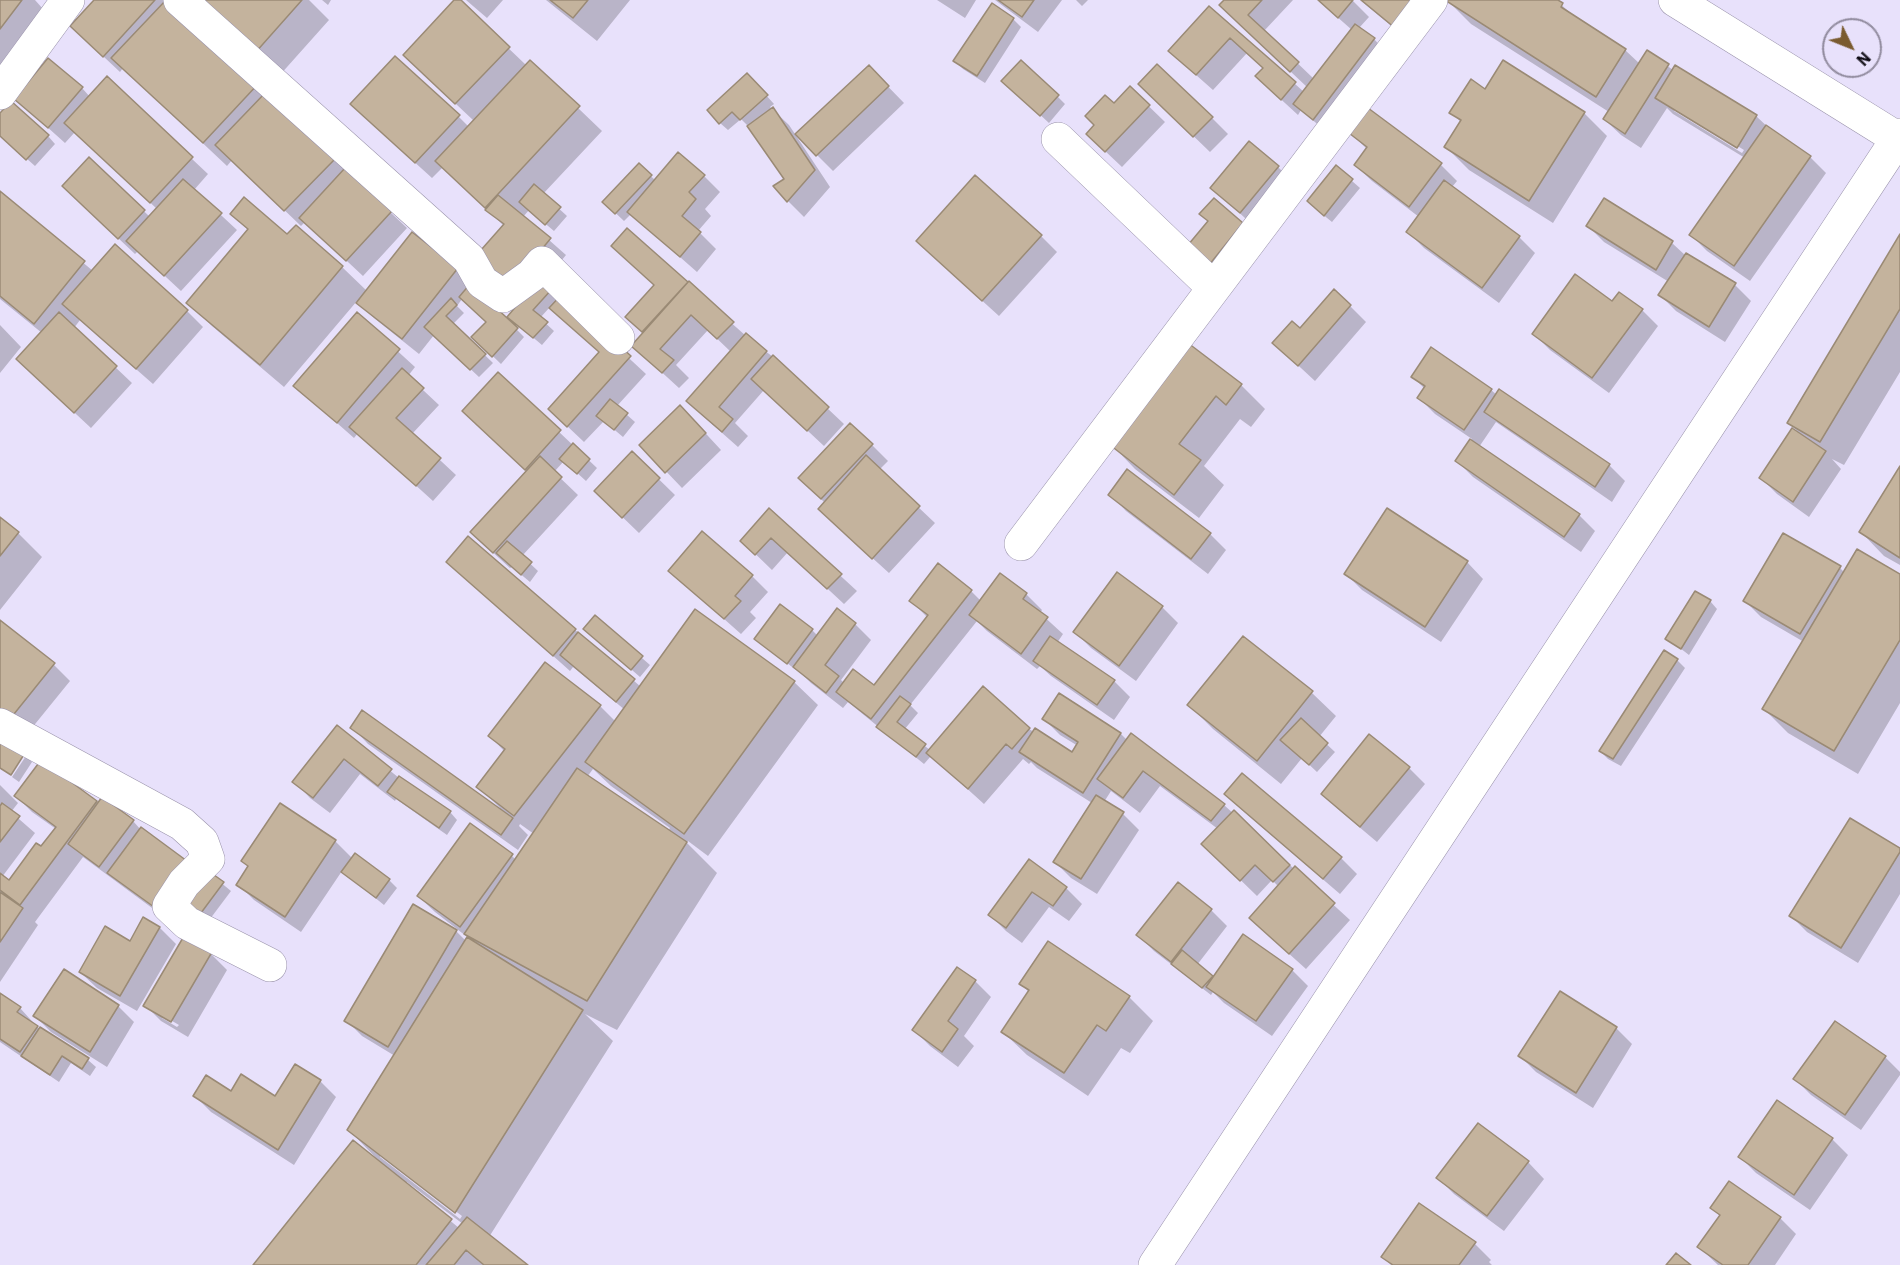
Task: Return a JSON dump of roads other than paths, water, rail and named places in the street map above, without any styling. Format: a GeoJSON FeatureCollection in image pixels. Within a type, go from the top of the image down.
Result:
{"type":"FeatureCollection","features":[{"type":"Feature","properties":{"kind":"street"},"geometry":{"type":"LineString","coordinates":[[0,93],[68,0]]}},
{"type":"Feature","properties":{"kind":"street"},"geometry":{"type":"LineString","coordinates":[[180,0],[469,259],[482,282],[503,297],[532,275],[542,263],[618,338]]}},
{"type":"Feature","properties":{"kind":"street"},"geometry":{"type":"LineString","coordinates":[[1021,544],[1431,0]]}},
{"type":"Feature","properties":{"kind":"street"},"geometry":{"type":"LineString","coordinates":[[1155,1265],[1899,138],[1674,0]]}},
{"type":"Feature","properties":{"kind":"street"},"geometry":{"type":"LineString","coordinates":[[1058,139],[1214,288]]}},
{"type":"Feature","properties":{"kind":"street"},"geometry":{"type":"LineString","coordinates":[[0,724],[182,824],[189,830],[202,842],[208,859],[184,883],[169,906],[187,923],[270,965]]}}]}
